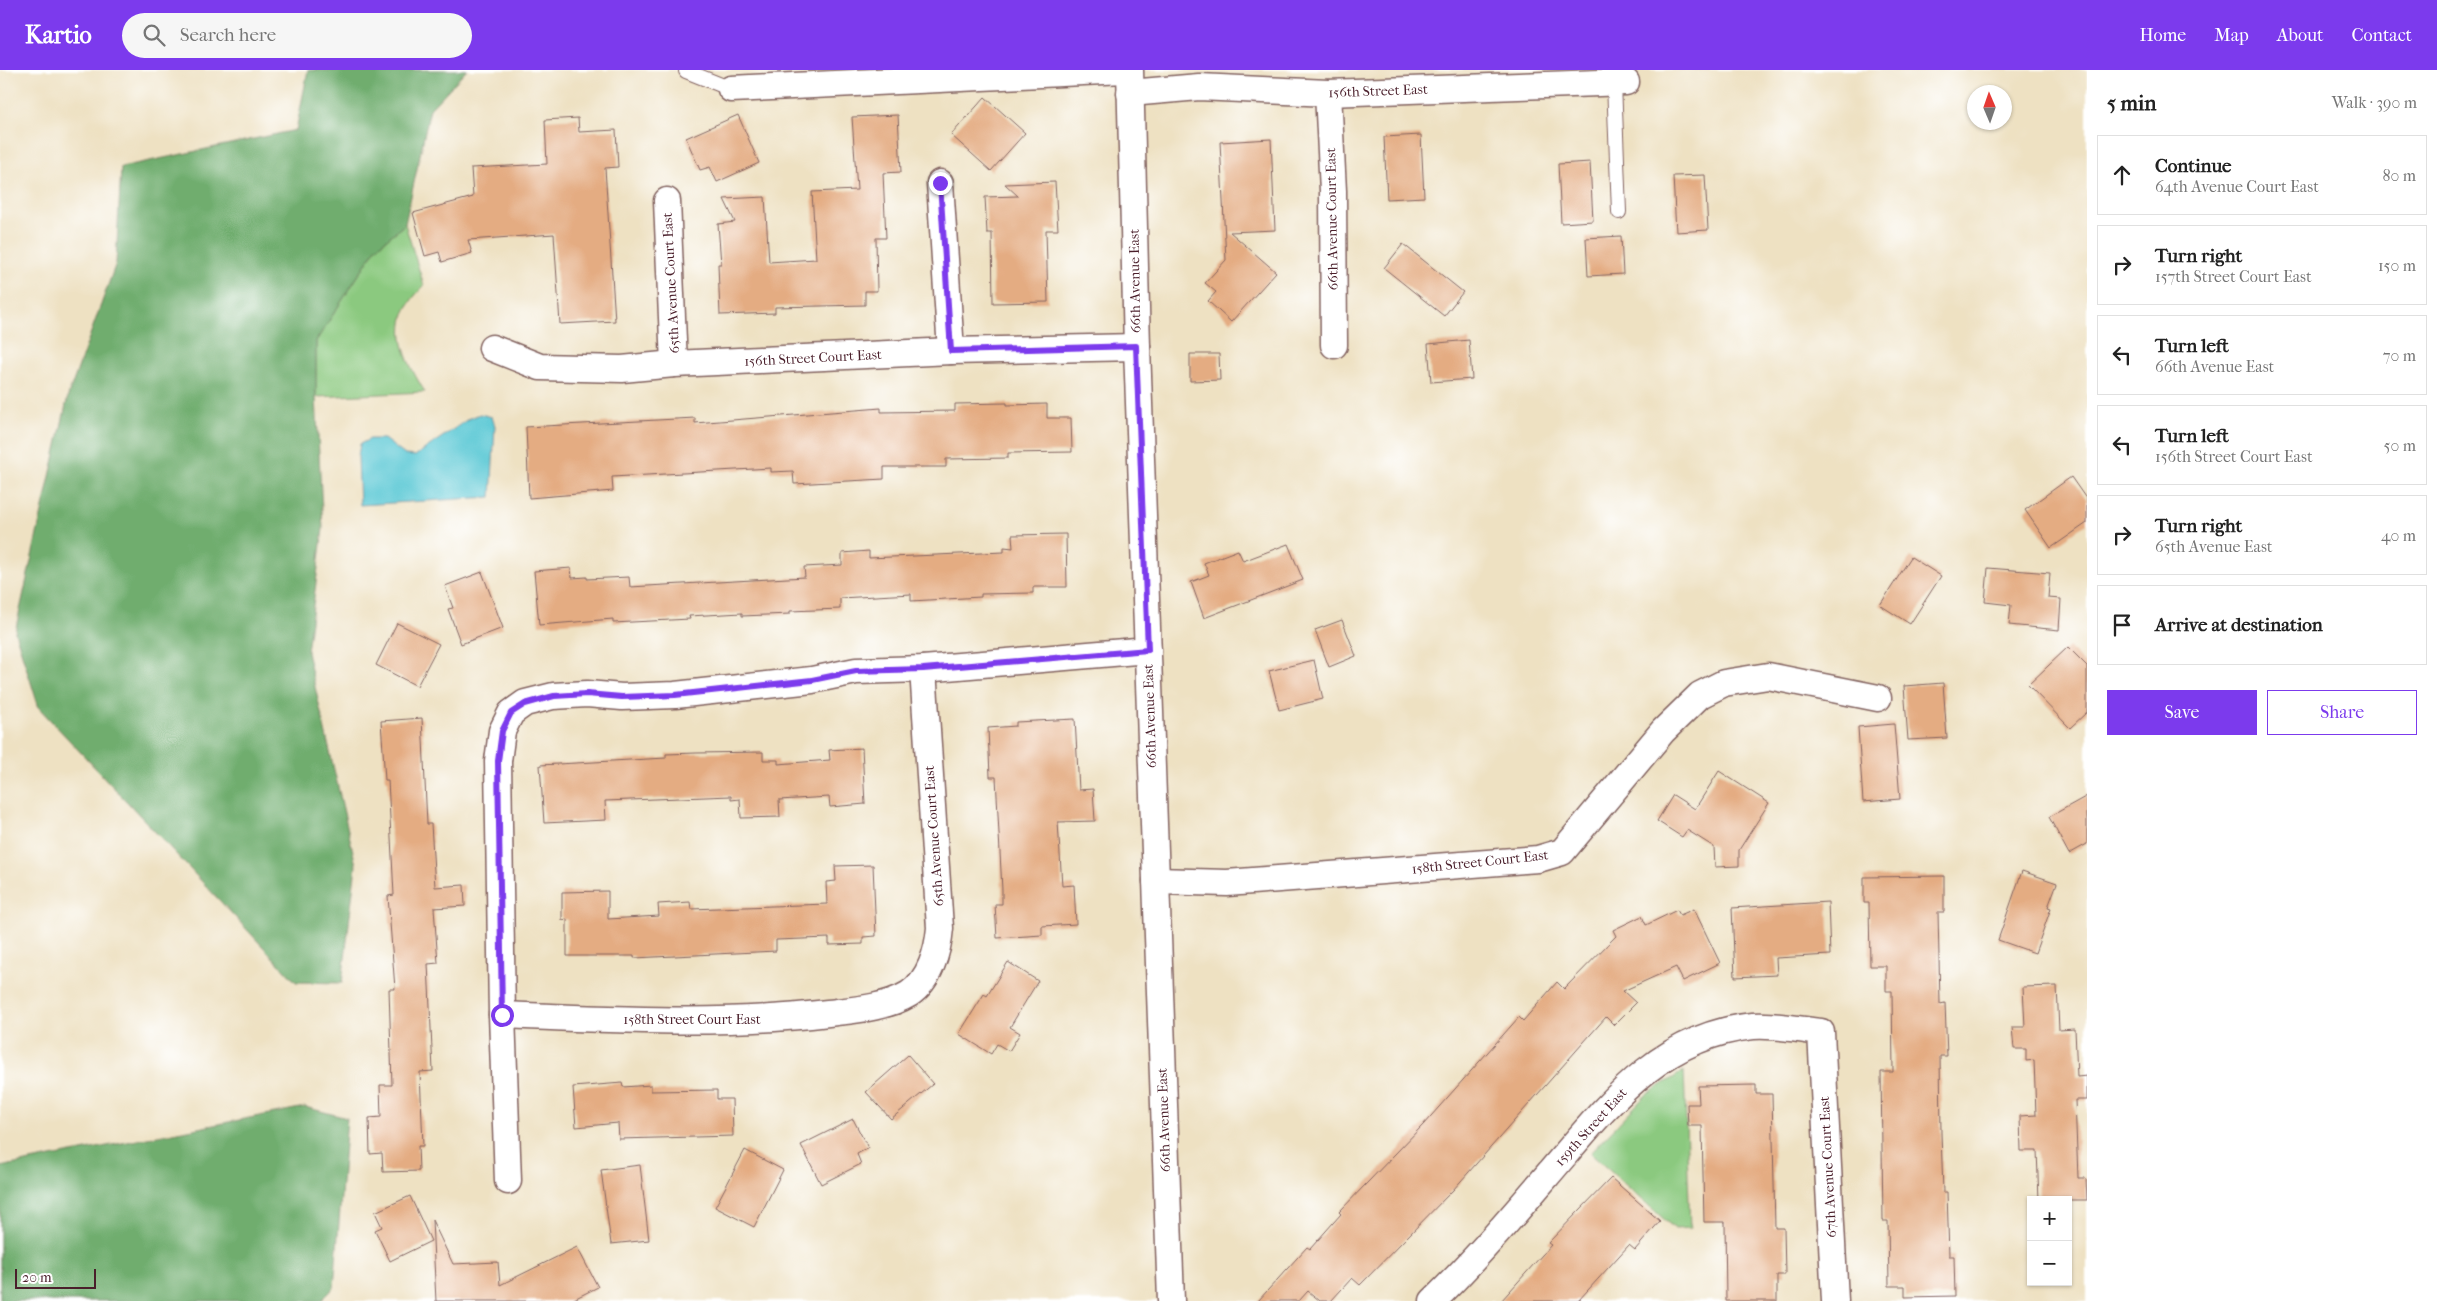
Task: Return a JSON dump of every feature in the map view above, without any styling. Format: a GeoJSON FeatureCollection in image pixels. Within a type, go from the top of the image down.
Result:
{"type":"FeatureCollection","features":[{"type":"Feature","properties":{"kind":"street","name":"156th Street East"},"geometry":{"type":"LineString","coordinates":[[731,89],[901,75],[1128,78],[1199,87],[1328,93],[1620,82]]}},
{"type":"Feature","properties":{"kind":"street","name":"66th Avenue East"},"geometry":{"type":"LineString","coordinates":[[1128,78],[1171,1301]]}},
{"type":"Feature","properties":{"kind":"street","name":"66th Avenue Court East"},"geometry":{"type":"LineString","coordinates":[[1328,93],[1332,191],[1334,346]]}},
{"type":"Feature","properties":{"kind":"street"},"geometry":{"type":"LineString","coordinates":[[940,183],[951,351]]}},
{"type":"Feature","properties":{"kind":"street","name":"65th Avenue Court East"},"geometry":{"type":"LineString","coordinates":[[667,201],[674,364]]}},
{"type":"Feature","properties":{"kind":"street","name":"156th Street Court East"},"geometry":{"type":"LineString","coordinates":[[492,348],[540,367],[622,369],[674,364],[951,351],[1136,346]]}},
{"type":"Feature","properties":{"kind":"street"},"geometry":{"type":"LineString","coordinates":[[508,1181],[502,1015],[498,761],[502,731],[511,713],[525,704],[554,696],[587,694],[622,697],[675,695],[812,680],[856,671],[923,669],[1148,650]]}},
{"type":"Feature","properties":{"kind":"street","name":"65th Avenue Court East"},"geometry":{"type":"LineString","coordinates":[[909,994],[930,969],[938,950],[940,928],[923,669]]}},
{"type":"Feature","properties":{"kind":"street","name":"158th Street Court East"},"geometry":{"type":"LineString","coordinates":[[1156,881],[1227,883],[1538,859],[1562,852],[1663,731],[1700,695],[1724,683],[1768,676],[1878,698]]}},
{"type":"Feature","properties":{"kind":"street","name":"158th Street Court East"},"geometry":{"type":"LineString","coordinates":[[502,1015],[728,1022],[860,1009],[890,1002],[909,994]]}},
{"type":"Feature","properties":{"kind":"street","name":"159th Street East"},"geometry":{"type":"LineString","coordinates":[[1433,1301],[1472,1263],[1618,1093],[1658,1060],[1704,1037],[1754,1026],[1821,1032]]}},
{"type":"Feature","properties":{"kind":"street","name":"67th Avenue Court East"},"geometry":{"type":"LineString","coordinates":[[1821,1032],[1835,1301]]}},
{"type":"Feature","properties":{"kind":"lane"},"geometry":{"type":"LineString","coordinates":[[686,71],[731,89]]}},
{"type":"Feature","properties":{"kind":"lane"},"geometry":{"type":"LineString","coordinates":[[1619,212],[1620,82]]}},
{"type":"Feature","properties":{"kind":"green space"},"geometry":{"type":"Polygon","coordinates":[[[308,70],[467,70],[430,109],[405,224],[376,248],[316,341],[316,397],[323,529],[307,652],[356,865],[342,983],[296,982],[39,708],[15,632],[68,396],[116,263],[121,167],[296,130],[308,70]]]}},
{"type":"Feature","properties":{"kind":"green space"},"geometry":{"type":"Polygon","coordinates":[[[405,224],[424,286],[411,301],[404,315],[402,338],[408,360],[425,392],[316,397],[316,341],[376,248],[405,224]]]}},
{"type":"Feature","properties":{"kind":"green space"},"geometry":{"type":"Polygon","coordinates":[[[1684,1071],[1690,1228],[1675,1229],[1590,1153],[1646,1095],[1684,1071]]]}},
{"type":"Feature","properties":{"kind":"green space"},"geometry":{"type":"Polygon","coordinates":[[[305,1107],[347,1118],[334,1288],[321,1301],[0,1301],[0,1167],[305,1107]]]}},
{"type":"Feature","properties":{"kind":"water"},"geometry":{"type":"Polygon","coordinates":[[[480,414],[492,417],[495,426],[491,497],[360,505],[358,457],[360,444],[370,439],[384,439],[405,455],[415,456],[468,419],[480,414]]]}},
{"type":"Feature","properties":{"kind":"building"},"geometry":{"type":"Polygon","coordinates":[[[985,97],[1025,133],[991,171],[951,135],[985,97]]]}},
{"type":"Feature","properties":{"kind":"building"},"geometry":{"type":"Polygon","coordinates":[[[738,115],[759,163],[717,182],[710,167],[700,170],[686,138],[738,115]]]}},
{"type":"Feature","properties":{"kind":"building"},"geometry":{"type":"Polygon","coordinates":[[[898,115],[901,172],[883,173],[886,238],[876,238],[877,291],[865,291],[865,305],[775,307],[775,313],[720,315],[718,264],[721,264],[718,224],[735,222],[724,199],[765,197],[769,262],[816,259],[812,192],[857,190],[852,117],[898,115]]]}},
{"type":"Feature","properties":{"kind":"building"},"geometry":{"type":"Polygon","coordinates":[[[578,118],[579,132],[616,130],[618,167],[605,168],[615,321],[560,324],[554,234],[468,240],[472,253],[442,262],[439,252],[425,256],[413,213],[473,197],[471,168],[547,164],[545,120],[578,118]]]}},
{"type":"Feature","properties":{"kind":"building"},"geometry":{"type":"Polygon","coordinates":[[[1421,135],[1424,197],[1387,199],[1384,137],[1421,135]]]}},
{"type":"Feature","properties":{"kind":"building"},"geometry":{"type":"Polygon","coordinates":[[[1271,139],[1275,230],[1230,232],[1276,272],[1231,322],[1208,301],[1216,292],[1205,283],[1226,260],[1220,142],[1271,139]]]}},
{"type":"Feature","properties":{"kind":"building"},"geometry":{"type":"Polygon","coordinates":[[[1590,162],[1593,221],[1561,223],[1558,164],[1590,162]]]}},
{"type":"Feature","properties":{"kind":"building"},"geometry":{"type":"Polygon","coordinates":[[[1705,175],[1708,230],[1676,232],[1673,176],[1705,175]]]}},
{"type":"Feature","properties":{"kind":"building"},"geometry":{"type":"Polygon","coordinates":[[[1055,182],[1058,230],[1046,230],[1048,302],[993,303],[992,233],[987,233],[985,197],[1018,196],[1005,184],[1055,182]]]}},
{"type":"Feature","properties":{"kind":"building"},"geometry":{"type":"Polygon","coordinates":[[[1621,236],[1623,274],[1588,276],[1586,238],[1621,236]]]}},
{"type":"Feature","properties":{"kind":"building"},"geometry":{"type":"Polygon","coordinates":[[[1403,244],[1463,292],[1444,316],[1384,268],[1403,244]]]}},
{"type":"Feature","properties":{"kind":"building"},"geometry":{"type":"Polygon","coordinates":[[[1469,340],[1472,379],[1431,382],[1428,344],[1469,340]]]}},
{"type":"Feature","properties":{"kind":"building"},"geometry":{"type":"Polygon","coordinates":[[[1190,354],[1219,354],[1220,380],[1190,381],[1190,354]]]}},
{"type":"Feature","properties":{"kind":"building"},"geometry":{"type":"Polygon","coordinates":[[[1007,403],[1007,405],[1047,404],[1047,418],[1071,418],[1072,452],[1008,453],[1008,458],[946,459],[946,467],[884,467],[884,479],[794,484],[793,471],[771,472],[771,468],[612,477],[613,491],[529,498],[526,427],[695,418],[695,423],[881,408],[881,412],[955,411],[955,404],[1007,403]]]}},
{"type":"Feature","properties":{"kind":"building"},"geometry":{"type":"Polygon","coordinates":[[[2071,477],[2087,500],[2087,523],[2051,548],[2025,510],[2071,477]]]}},
{"type":"Feature","properties":{"kind":"building"},"geometry":{"type":"Polygon","coordinates":[[[1066,534],[1067,587],[1033,587],[1033,593],[981,594],[981,597],[911,601],[911,594],[840,598],[840,609],[790,611],[790,614],[742,616],[742,613],[689,616],[690,619],[613,623],[613,619],[539,625],[534,571],[571,568],[572,578],[629,577],[630,587],[805,577],[804,567],[842,565],[842,553],[869,551],[869,558],[1004,552],[1004,547],[1013,548],[1012,535],[1066,534]]]}},
{"type":"Feature","properties":{"kind":"building"},"geometry":{"type":"Polygon","coordinates":[[[1288,544],[1303,580],[1204,618],[1191,582],[1209,575],[1204,563],[1238,550],[1243,561],[1288,544]]]}},
{"type":"Feature","properties":{"kind":"building"},"geometry":{"type":"Polygon","coordinates":[[[1911,557],[1941,576],[1910,624],[1880,605],[1911,557]]]}},
{"type":"Feature","properties":{"kind":"building"},"geometry":{"type":"Polygon","coordinates":[[[1988,568],[2050,573],[2048,598],[2061,599],[2059,630],[2009,625],[2011,605],[1985,602],[1988,568]]]}},
{"type":"Feature","properties":{"kind":"building"},"geometry":{"type":"Polygon","coordinates":[[[482,572],[503,628],[461,644],[448,609],[453,608],[445,586],[482,572]]]}},
{"type":"Feature","properties":{"kind":"building"},"geometry":{"type":"Polygon","coordinates":[[[1342,620],[1356,656],[1329,667],[1315,630],[1342,620]]]}},
{"type":"Feature","properties":{"kind":"building"},"geometry":{"type":"Polygon","coordinates":[[[397,623],[439,644],[417,686],[376,665],[397,623]]]}},
{"type":"Feature","properties":{"kind":"building"},"geometry":{"type":"Polygon","coordinates":[[[2068,647],[2087,666],[2087,712],[2070,728],[2028,685],[2068,647]]]}},
{"type":"Feature","properties":{"kind":"building"},"geometry":{"type":"Polygon","coordinates":[[[1314,660],[1323,699],[1279,710],[1269,671],[1314,660]]]}},
{"type":"Feature","properties":{"kind":"building"},"geometry":{"type":"Polygon","coordinates":[[[1943,683],[1947,738],[1908,740],[1904,686],[1943,683]]]}},
{"type":"Feature","properties":{"kind":"building"},"geometry":{"type":"Polygon","coordinates":[[[422,718],[427,824],[431,824],[435,887],[464,885],[465,906],[434,908],[438,963],[428,964],[433,1071],[420,1072],[423,1146],[418,1146],[419,1171],[383,1172],[382,1153],[370,1154],[369,1118],[381,1117],[380,1085],[392,1085],[389,989],[395,989],[388,896],[394,895],[388,780],[385,780],[381,721],[422,718]]]}},
{"type":"Feature","properties":{"kind":"building"},"geometry":{"type":"Polygon","coordinates":[[[1075,719],[1079,790],[1093,789],[1095,821],[1058,822],[1062,886],[1074,885],[1076,924],[1042,926],[1042,935],[997,938],[995,904],[1002,904],[1002,890],[996,777],[990,777],[988,728],[1016,726],[1016,722],[1075,719]]]}},
{"type":"Feature","properties":{"kind":"building"},"geometry":{"type":"Polygon","coordinates":[[[1894,724],[1900,799],[1863,802],[1858,727],[1894,724]]]}},
{"type":"Feature","properties":{"kind":"building"},"geometry":{"type":"Polygon","coordinates":[[[862,748],[865,804],[830,807],[829,797],[779,800],[780,817],[741,818],[740,799],[731,800],[731,796],[605,801],[606,820],[544,823],[540,765],[666,758],[666,754],[763,752],[763,760],[778,760],[778,764],[830,760],[829,750],[862,748]]]}},
{"type":"Feature","properties":{"kind":"building"},"geometry":{"type":"Polygon","coordinates":[[[1719,771],[1769,803],[1739,850],[1739,866],[1715,867],[1714,847],[1687,830],[1682,837],[1657,821],[1673,795],[1695,809],[1719,771]]]}},
{"type":"Feature","properties":{"kind":"building"},"geometry":{"type":"Polygon","coordinates":[[[2087,796],[2087,844],[2069,854],[2049,817],[2087,796]]]}},
{"type":"Feature","properties":{"kind":"building"},"geometry":{"type":"Polygon","coordinates":[[[873,865],[876,936],[863,937],[863,944],[829,945],[829,938],[776,940],[776,951],[634,958],[634,956],[567,956],[567,919],[562,920],[562,892],[608,891],[608,919],[659,916],[658,904],[690,902],[691,909],[827,904],[826,882],[836,881],[835,866],[873,865]]]}},
{"type":"Feature","properties":{"kind":"building"},"geometry":{"type":"Polygon","coordinates":[[[2022,871],[2057,883],[2048,907],[2051,908],[2035,953],[1998,940],[2022,871]]]}},
{"type":"Feature","properties":{"kind":"building"},"geometry":{"type":"Polygon","coordinates":[[[1944,876],[1944,912],[1938,912],[1940,1004],[1945,1003],[1947,1056],[1940,1056],[1941,1133],[1943,1192],[1947,1192],[1949,1256],[1954,1256],[1955,1296],[1905,1297],[1905,1286],[1889,1286],[1888,1221],[1883,1221],[1881,1072],[1893,1072],[1892,991],[1886,991],[1886,966],[1870,966],[1869,903],[1864,903],[1864,877],[1944,876]]]}},
{"type":"Feature","properties":{"kind":"building"},"geometry":{"type":"Polygon","coordinates":[[[1828,902],[1830,955],[1776,958],[1777,975],[1735,977],[1732,908],[1828,902]]]}},
{"type":"Feature","properties":{"kind":"building"},"geometry":{"type":"Polygon","coordinates":[[[1694,909],[1720,963],[1683,981],[1676,967],[1623,991],[1636,1003],[1614,1025],[1606,1017],[1453,1190],[1360,1285],[1352,1278],[1331,1301],[1320,1301],[1308,1291],[1299,1301],[1258,1301],[1307,1247],[1310,1249],[1341,1214],[1339,1212],[1423,1125],[1519,1017],[1523,1021],[1557,982],[1564,989],[1616,936],[1613,930],[1642,916],[1646,925],[1677,910],[1680,915],[1694,909]]]}},
{"type":"Feature","properties":{"kind":"building"},"geometry":{"type":"Polygon","coordinates":[[[1008,962],[1038,981],[1010,1027],[1020,1033],[1009,1051],[997,1044],[991,1054],[959,1034],[984,994],[987,996],[1008,962]]]}},
{"type":"Feature","properties":{"kind":"building"},"geometry":{"type":"Polygon","coordinates":[[[2057,986],[2059,1030],[2075,1029],[2077,1077],[2087,1076],[2087,1100],[2075,1100],[2078,1178],[2086,1178],[2087,1200],[2072,1200],[2072,1196],[2039,1196],[2037,1151],[2021,1151],[2020,1116],[2036,1115],[2034,1060],[2026,1061],[2026,1049],[2014,1049],[2012,1027],[2025,1027],[2023,987],[2057,986]]]}},
{"type":"Feature","properties":{"kind":"building"},"geometry":{"type":"Polygon","coordinates":[[[908,1055],[933,1084],[891,1119],[866,1092],[908,1055]]]}},
{"type":"Feature","properties":{"kind":"building"},"geometry":{"type":"Polygon","coordinates":[[[622,1083],[623,1087],[651,1085],[651,1091],[717,1090],[717,1099],[732,1099],[733,1136],[619,1139],[618,1123],[576,1127],[573,1087],[622,1083]]]}},
{"type":"Feature","properties":{"kind":"building"},"geometry":{"type":"Polygon","coordinates":[[[1756,1085],[1756,1094],[1772,1094],[1775,1228],[1784,1228],[1785,1275],[1777,1275],[1777,1301],[1726,1301],[1725,1222],[1704,1222],[1702,1126],[1688,1126],[1687,1104],[1699,1104],[1698,1086],[1756,1085]]]}},
{"type":"Feature","properties":{"kind":"building"},"geometry":{"type":"Polygon","coordinates":[[[853,1119],[868,1148],[857,1154],[861,1164],[821,1184],[801,1145],[853,1119]]]}},
{"type":"Feature","properties":{"kind":"building"},"geometry":{"type":"Polygon","coordinates":[[[745,1150],[783,1170],[754,1227],[715,1207],[745,1150]]]}},
{"type":"Feature","properties":{"kind":"building"},"geometry":{"type":"Polygon","coordinates":[[[640,1165],[649,1240],[611,1244],[601,1170],[640,1165]]]}},
{"type":"Feature","properties":{"kind":"building"},"geometry":{"type":"Polygon","coordinates":[[[1611,1178],[1660,1221],[1635,1250],[1629,1245],[1578,1301],[1501,1301],[1551,1245],[1548,1243],[1611,1178]]]}},
{"type":"Feature","properties":{"kind":"building"},"geometry":{"type":"Polygon","coordinates":[[[410,1196],[431,1241],[390,1261],[375,1230],[382,1227],[375,1212],[410,1196]]]}},
{"type":"Feature","properties":{"kind":"building"},"geometry":{"type":"Polygon","coordinates":[[[432,1220],[453,1264],[498,1262],[500,1285],[577,1247],[598,1287],[570,1301],[436,1301],[432,1220]]]}},
{"type":"Feature","properties":{"kind":"route"},"geometry":{"type":"LineString","coordinates":[[502,1015],[498,761],[502,731],[511,713],[525,704],[554,696],[587,694],[622,697],[675,695],[812,680],[856,671],[923,669],[1148,650],[1136,346],[951,351],[940,183]]}}]}
